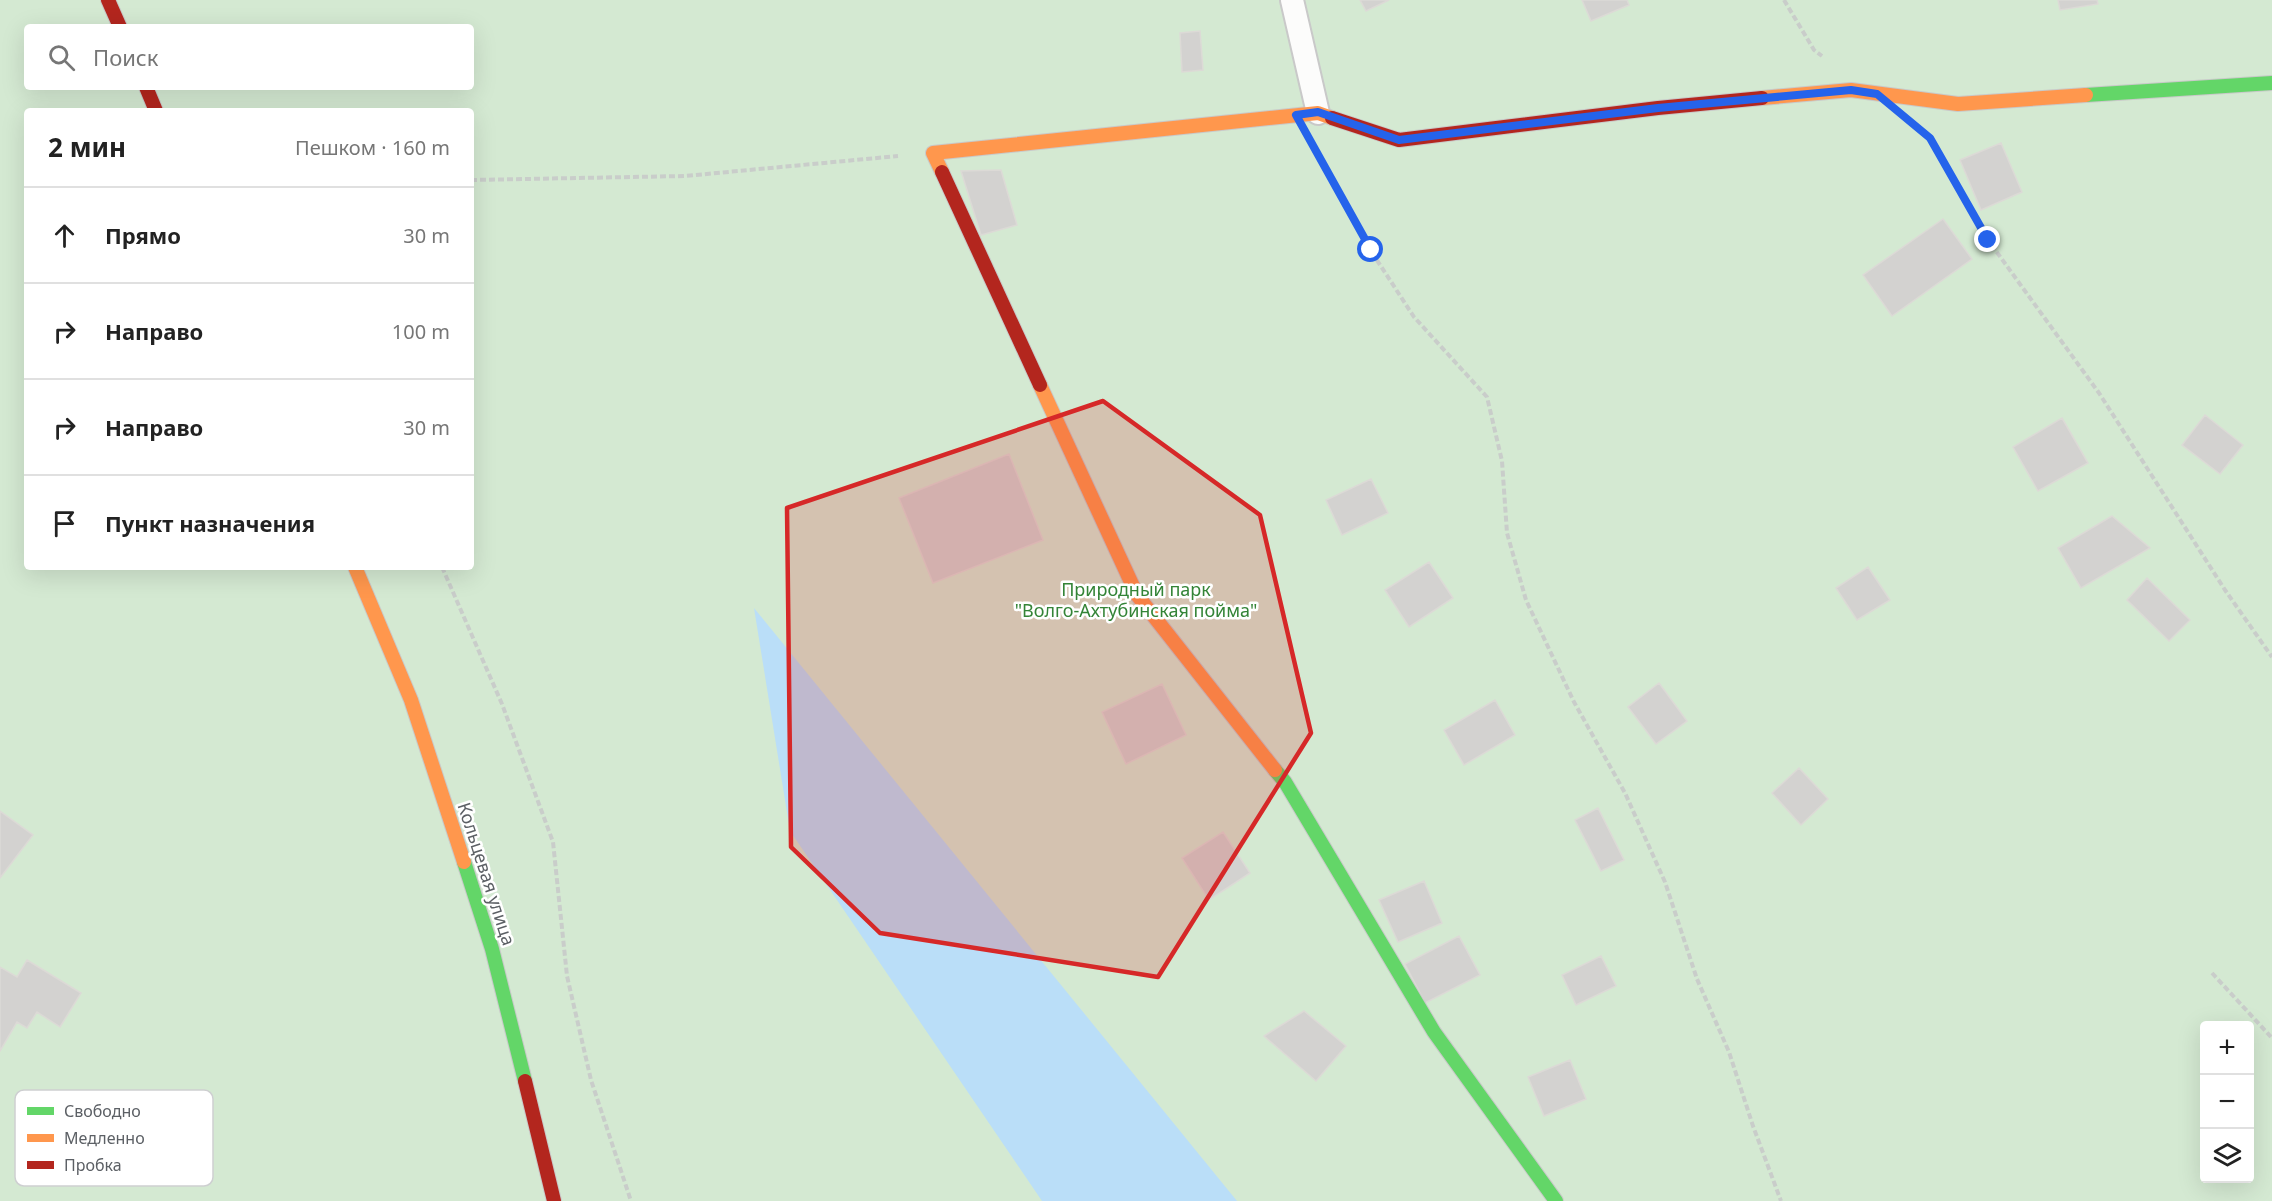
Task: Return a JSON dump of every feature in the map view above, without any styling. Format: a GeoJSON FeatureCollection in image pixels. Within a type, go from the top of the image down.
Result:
{"type":"FeatureCollection","features":[{"type":"Feature","properties":{"kind":"street"},"geometry":{"type":"LineString","coordinates":[[108,0],[119,24]]}},
{"type":"Feature","properties":{"kind":"street"},"geometry":{"type":"LineString","coordinates":[[1556,1201],[1434,1032],[1285,782],[1137,595],[933,153],[1318,112],[1399,140],[1658,108],[1851,90],[1958,104],[2272,83]]}},
{"type":"Feature","properties":{"kind":"street"},"geometry":{"type":"LineString","coordinates":[[147,90],[155,108]]}},
{"type":"Feature","properties":{"kind":"street","name":"Кольцевая улица"},"geometry":{"type":"LineString","coordinates":[[356,570],[411,700],[492,949],[554,1201]]}},
{"type":"Feature","properties":{"kind":"lane"},"geometry":{"type":"LineString","coordinates":[[1292,0],[1318,112]]}},
{"type":"Feature","properties":{"kind":"path"},"geometry":{"type":"LineString","coordinates":[[1784,0],[1814,50],[1823,56]]}},
{"type":"Feature","properties":{"kind":"path"},"geometry":{"type":"LineString","coordinates":[[1296,115],[1371,250],[1414,317],[1487,397],[1502,461],[1507,533],[1526,600],[1574,702],[1625,793],[1665,882],[1697,979],[1729,1052],[1781,1201]]}},
{"type":"Feature","properties":{"kind":"path"},"geometry":{"type":"LineString","coordinates":[[1921,130],[1930,138],[1988,240],[2098,393],[2225,590],[2272,657]]}},
{"type":"Feature","properties":{"kind":"path"},"geometry":{"type":"LineString","coordinates":[[474,180],[685,176],[933,153]]}},
{"type":"Feature","properties":{"kind":"path"},"geometry":{"type":"LineString","coordinates":[[443,570],[502,704],[553,842],[567,976],[591,1080],[631,1201]]}},
{"type":"Feature","properties":{"kind":"path"},"geometry":{"type":"LineString","coordinates":[[2212,973],[2272,1038]]}},
{"type":"Feature","properties":{"kind":"highlighted area"},"geometry":{"type":"Polygon","coordinates":[[[1103,401],[1260,515],[1311,733],[1158,977],[880,933],[791,847],[787,508],[1103,401]]]}},
{"type":"Feature","properties":{"kind":"green space","name":"Природный парк \"Волго-Ахтубинская пойма\""},"geometry":{"type":"Polygon","coordinates":[[[0,0],[2272,0],[2272,1201],[0,1201],[0,0]]]}},
{"type":"Feature","properties":{"kind":"water"},"geometry":{"type":"Polygon","coordinates":[[[754,608],[1237,1201],[1042,1201],[790,831],[754,608]]]}},
{"type":"Feature","properties":{"kind":"building"},"geometry":{"type":"Polygon","coordinates":[[[1360,0],[1389,0],[1366,11],[1360,0]]]}},
{"type":"Feature","properties":{"kind":"building"},"geometry":{"type":"Polygon","coordinates":[[[1582,0],[1627,0],[1629,5],[1591,21],[1582,0]]]}},
{"type":"Feature","properties":{"kind":"building"},"geometry":{"type":"Polygon","coordinates":[[[2058,0],[2097,0],[2098,4],[2060,10],[2058,0]]]}},
{"type":"Feature","properties":{"kind":"building"},"geometry":{"type":"Polygon","coordinates":[[[1200,31],[1203,70],[1182,72],[1180,33],[1200,31]]]}},
{"type":"Feature","properties":{"kind":"building"},"geometry":{"type":"Polygon","coordinates":[[[2001,143],[2022,192],[1981,210],[1960,160],[2001,143]]]}},
{"type":"Feature","properties":{"kind":"building"},"geometry":{"type":"Polygon","coordinates":[[[1001,170],[1017,225],[981,235],[961,171],[1001,170]]]}},
{"type":"Feature","properties":{"kind":"building"},"geometry":{"type":"Polygon","coordinates":[[[1943,219],[1972,259],[1892,316],[1863,275],[1943,219]]]}},
{"type":"Feature","properties":{"kind":"building"},"geometry":{"type":"Polygon","coordinates":[[[2205,415],[2243,445],[2220,474],[2182,445],[2205,415]]]}},
{"type":"Feature","properties":{"kind":"building"},"geometry":{"type":"Polygon","coordinates":[[[2062,418],[2088,463],[2038,491],[2013,447],[2062,418]]]}},
{"type":"Feature","properties":{"kind":"building"},"geometry":{"type":"Polygon","coordinates":[[[1009,454],[1043,540],[933,583],[899,498],[1009,454]]]}},
{"type":"Feature","properties":{"kind":"building"},"geometry":{"type":"Polygon","coordinates":[[[1371,479],[1388,513],[1342,535],[1326,500],[1371,479]]]}},
{"type":"Feature","properties":{"kind":"building"},"geometry":{"type":"Polygon","coordinates":[[[2112,516],[2150,548],[2081,588],[2058,548],[2112,516]]]}},
{"type":"Feature","properties":{"kind":"building"},"geometry":{"type":"Polygon","coordinates":[[[1429,562],[1453,598],[1409,627],[1385,590],[1429,562]]]}},
{"type":"Feature","properties":{"kind":"building"},"geometry":{"type":"Polygon","coordinates":[[[1868,567],[1890,600],[1857,620],[1836,588],[1868,567]]]}},
{"type":"Feature","properties":{"kind":"building"},"geometry":{"type":"Polygon","coordinates":[[[2147,578],[2190,620],[2169,641],[2127,600],[2147,578]]]}},
{"type":"Feature","properties":{"kind":"building"},"geometry":{"type":"Polygon","coordinates":[[[1659,683],[1687,721],[1656,744],[1628,707],[1659,683]]]}},
{"type":"Feature","properties":{"kind":"building"},"geometry":{"type":"Polygon","coordinates":[[[1162,684],[1186,735],[1126,764],[1102,712],[1162,684]]]}},
{"type":"Feature","properties":{"kind":"building"},"geometry":{"type":"Polygon","coordinates":[[[1495,700],[1515,735],[1464,765],[1444,730],[1495,700]]]}},
{"type":"Feature","properties":{"kind":"building"},"geometry":{"type":"Polygon","coordinates":[[[1799,768],[1828,799],[1801,825],[1772,793],[1799,768]]]}},
{"type":"Feature","properties":{"kind":"building"},"geometry":{"type":"Polygon","coordinates":[[[1598,808],[1624,860],[1601,871],[1575,820],[1598,808]]]}},
{"type":"Feature","properties":{"kind":"building"},"geometry":{"type":"Polygon","coordinates":[[[0,811],[33,835],[0,878],[0,811]]]}},
{"type":"Feature","properties":{"kind":"building"},"geometry":{"type":"Polygon","coordinates":[[[1223,832],[1250,873],[1209,900],[1182,858],[1223,832]]]}},
{"type":"Feature","properties":{"kind":"building"},"geometry":{"type":"Polygon","coordinates":[[[1424,881],[1442,923],[1398,942],[1379,900],[1424,881]]]}},
{"type":"Feature","properties":{"kind":"building"},"geometry":{"type":"Polygon","coordinates":[[[1459,936],[1480,975],[1425,1003],[1405,964],[1459,936]]]}},
{"type":"Feature","properties":{"kind":"building"},"geometry":{"type":"Polygon","coordinates":[[[1601,956],[1616,986],[1576,1005],[1562,975],[1601,956]]]}},
{"type":"Feature","properties":{"kind":"building"},"geometry":{"type":"Polygon","coordinates":[[[27,960],[81,993],[60,1027],[37,1012],[27,1028],[17,1022],[0,1051],[0,967],[17,977],[27,960]]]}},
{"type":"Feature","properties":{"kind":"building"},"geometry":{"type":"Polygon","coordinates":[[[1304,1011],[1346,1046],[1316,1081],[1264,1036],[1304,1011]]]}},
{"type":"Feature","properties":{"kind":"building"},"geometry":{"type":"Polygon","coordinates":[[[1570,1060],[1586,1099],[1544,1116],[1528,1077],[1570,1060]]]}},
{"type":"Feature","properties":{"kind":"traffic: fast"},"geometry":{"type":"LineString","coordinates":[[2086,95],[2272,83]]}},
{"type":"Feature","properties":{"kind":"traffic: fast"},"geometry":{"type":"LineString","coordinates":[[1275,770],[1285,782],[1434,1032],[1556,1201]]}},
{"type":"Feature","properties":{"kind":"traffic: fast"},"geometry":{"type":"LineString","coordinates":[[464,862],[492,949],[525,1081]]}},
{"type":"Feature","properties":{"kind":"traffic: slow"},"geometry":{"type":"LineString","coordinates":[[1762,98],[1851,90],[1958,104],[2086,95]]}},
{"type":"Feature","properties":{"kind":"traffic: slow"},"geometry":{"type":"LineString","coordinates":[[942,172],[933,153],[1318,113],[1332,118]]}},
{"type":"Feature","properties":{"kind":"traffic: slow"},"geometry":{"type":"LineString","coordinates":[[1040,385],[1137,595],[1275,770]]}},
{"type":"Feature","properties":{"kind":"traffic: slow"},"geometry":{"type":"LineString","coordinates":[[356,570],[411,700],[464,862]]}},
{"type":"Feature","properties":{"kind":"traffic: jam"},"geometry":{"type":"LineString","coordinates":[[108,0],[119,24]]}},
{"type":"Feature","properties":{"kind":"traffic: jam"},"geometry":{"type":"LineString","coordinates":[[147,90],[155,108]]}},
{"type":"Feature","properties":{"kind":"traffic: jam"},"geometry":{"type":"LineString","coordinates":[[1332,118],[1399,140],[1658,108],[1762,98]]}},
{"type":"Feature","properties":{"kind":"traffic: jam"},"geometry":{"type":"LineString","coordinates":[[942,172],[1040,385]]}},
{"type":"Feature","properties":{"kind":"traffic: jam"},"geometry":{"type":"LineString","coordinates":[[525,1081],[554,1201]]}},
{"type":"Feature","properties":{"kind":"route"},"geometry":{"type":"LineString","coordinates":[[1371,250],[1296,115],[1318,112],[1399,140],[1658,108],[1851,90],[1877,94],[1930,138],[1988,240]]}}]}
